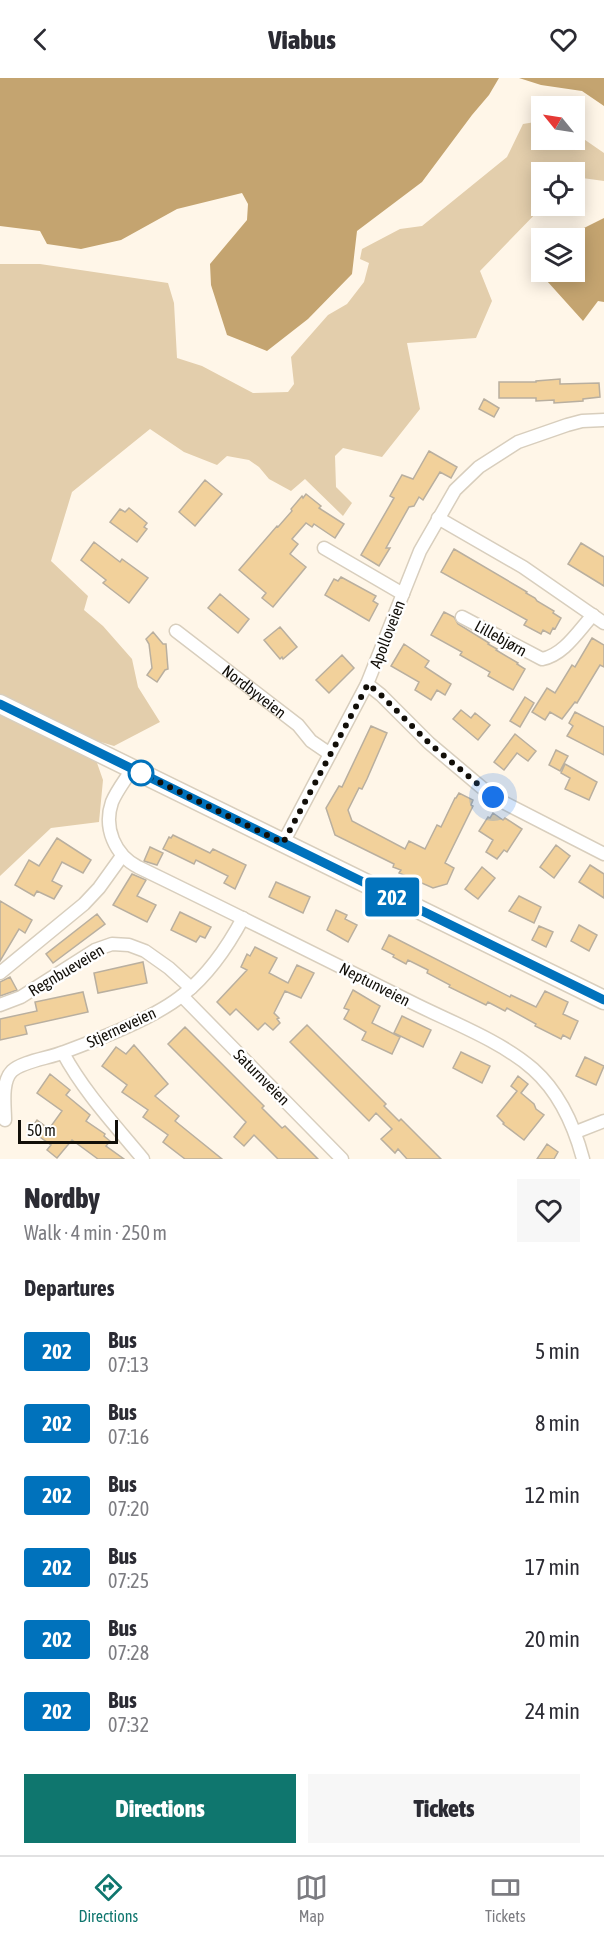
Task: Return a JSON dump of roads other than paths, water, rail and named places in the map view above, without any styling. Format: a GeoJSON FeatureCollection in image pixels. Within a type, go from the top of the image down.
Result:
{"type":"FeatureCollection","features":[{"type":"Feature","properties":{"kind":"main road"},"geometry":{"type":"LineString","coordinates":[[0,704],[604,1000]]}},
{"type":"Feature","properties":{"kind":"street","name":"Apolloveien"},"geometry":{"type":"LineString","coordinates":[[283,843],[368,684],[420,551],[455,490],[463,480],[504,449],[518,442],[582,421],[604,420]]}},
{"type":"Feature","properties":{"kind":"street"},"geometry":{"type":"LineString","coordinates":[[438,518],[523,567],[604,623]]}},
{"type":"Feature","properties":{"kind":"street"},"geometry":{"type":"LineString","coordinates":[[324,548],[403,594]]}},
{"type":"Feature","properties":{"kind":"street","name":"Lillebjørn"},"geometry":{"type":"LineString","coordinates":[[462,617],[542,659],[555,656],[593,615]]}},
{"type":"Feature","properties":{"kind":"street","name":"Nordbyveien"},"geometry":{"type":"LineString","coordinates":[[176,631],[298,725],[311,741],[330,754]]}},
{"type":"Feature","properties":{"kind":"street"},"geometry":{"type":"LineString","coordinates":[[368,684],[429,743],[493,797],[604,854]]}},
{"type":"Feature","properties":{"kind":"street"},"geometry":{"type":"LineString","coordinates":[[0,973],[84,904],[99,888],[122,856],[111,833],[110,811],[116,795],[132,769]]}},
{"type":"Feature","properties":{"kind":"street","name":"Neptunveien"},"geometry":{"type":"LineString","coordinates":[[122,856],[138,867],[512,1053],[534,1070],[553,1091],[567,1112],[576,1132],[583,1159]]}},
{"type":"Feature","properties":{"kind":"street","name":"Stjerneveien"},"geometry":{"type":"LineString","coordinates":[[5,1120],[5,1086],[13,1070],[21,1065],[63,1053],[145,1017],[187,992],[221,954],[243,918]]}},
{"type":"Feature","properties":{"kind":"street","name":"Regnbueveien"},"geometry":{"type":"LineString","coordinates":[[0,1005],[21,997],[95,950],[112,944],[129,945],[145,951],[169,968],[187,992]]}},
{"type":"Feature","properties":{"kind":"street","name":"Saturnveien"},"geometry":{"type":"LineString","coordinates":[[187,992],[342,1159]]}},
{"type":"Feature","properties":{"kind":"street"},"geometry":{"type":"LineString","coordinates":[[63,1053],[93,1098],[143,1159]]}},
{"type":"Feature","properties":{"kind":"street"},"geometry":{"type":"LineString","coordinates":[[576,1132],[604,1121]]}}]}
